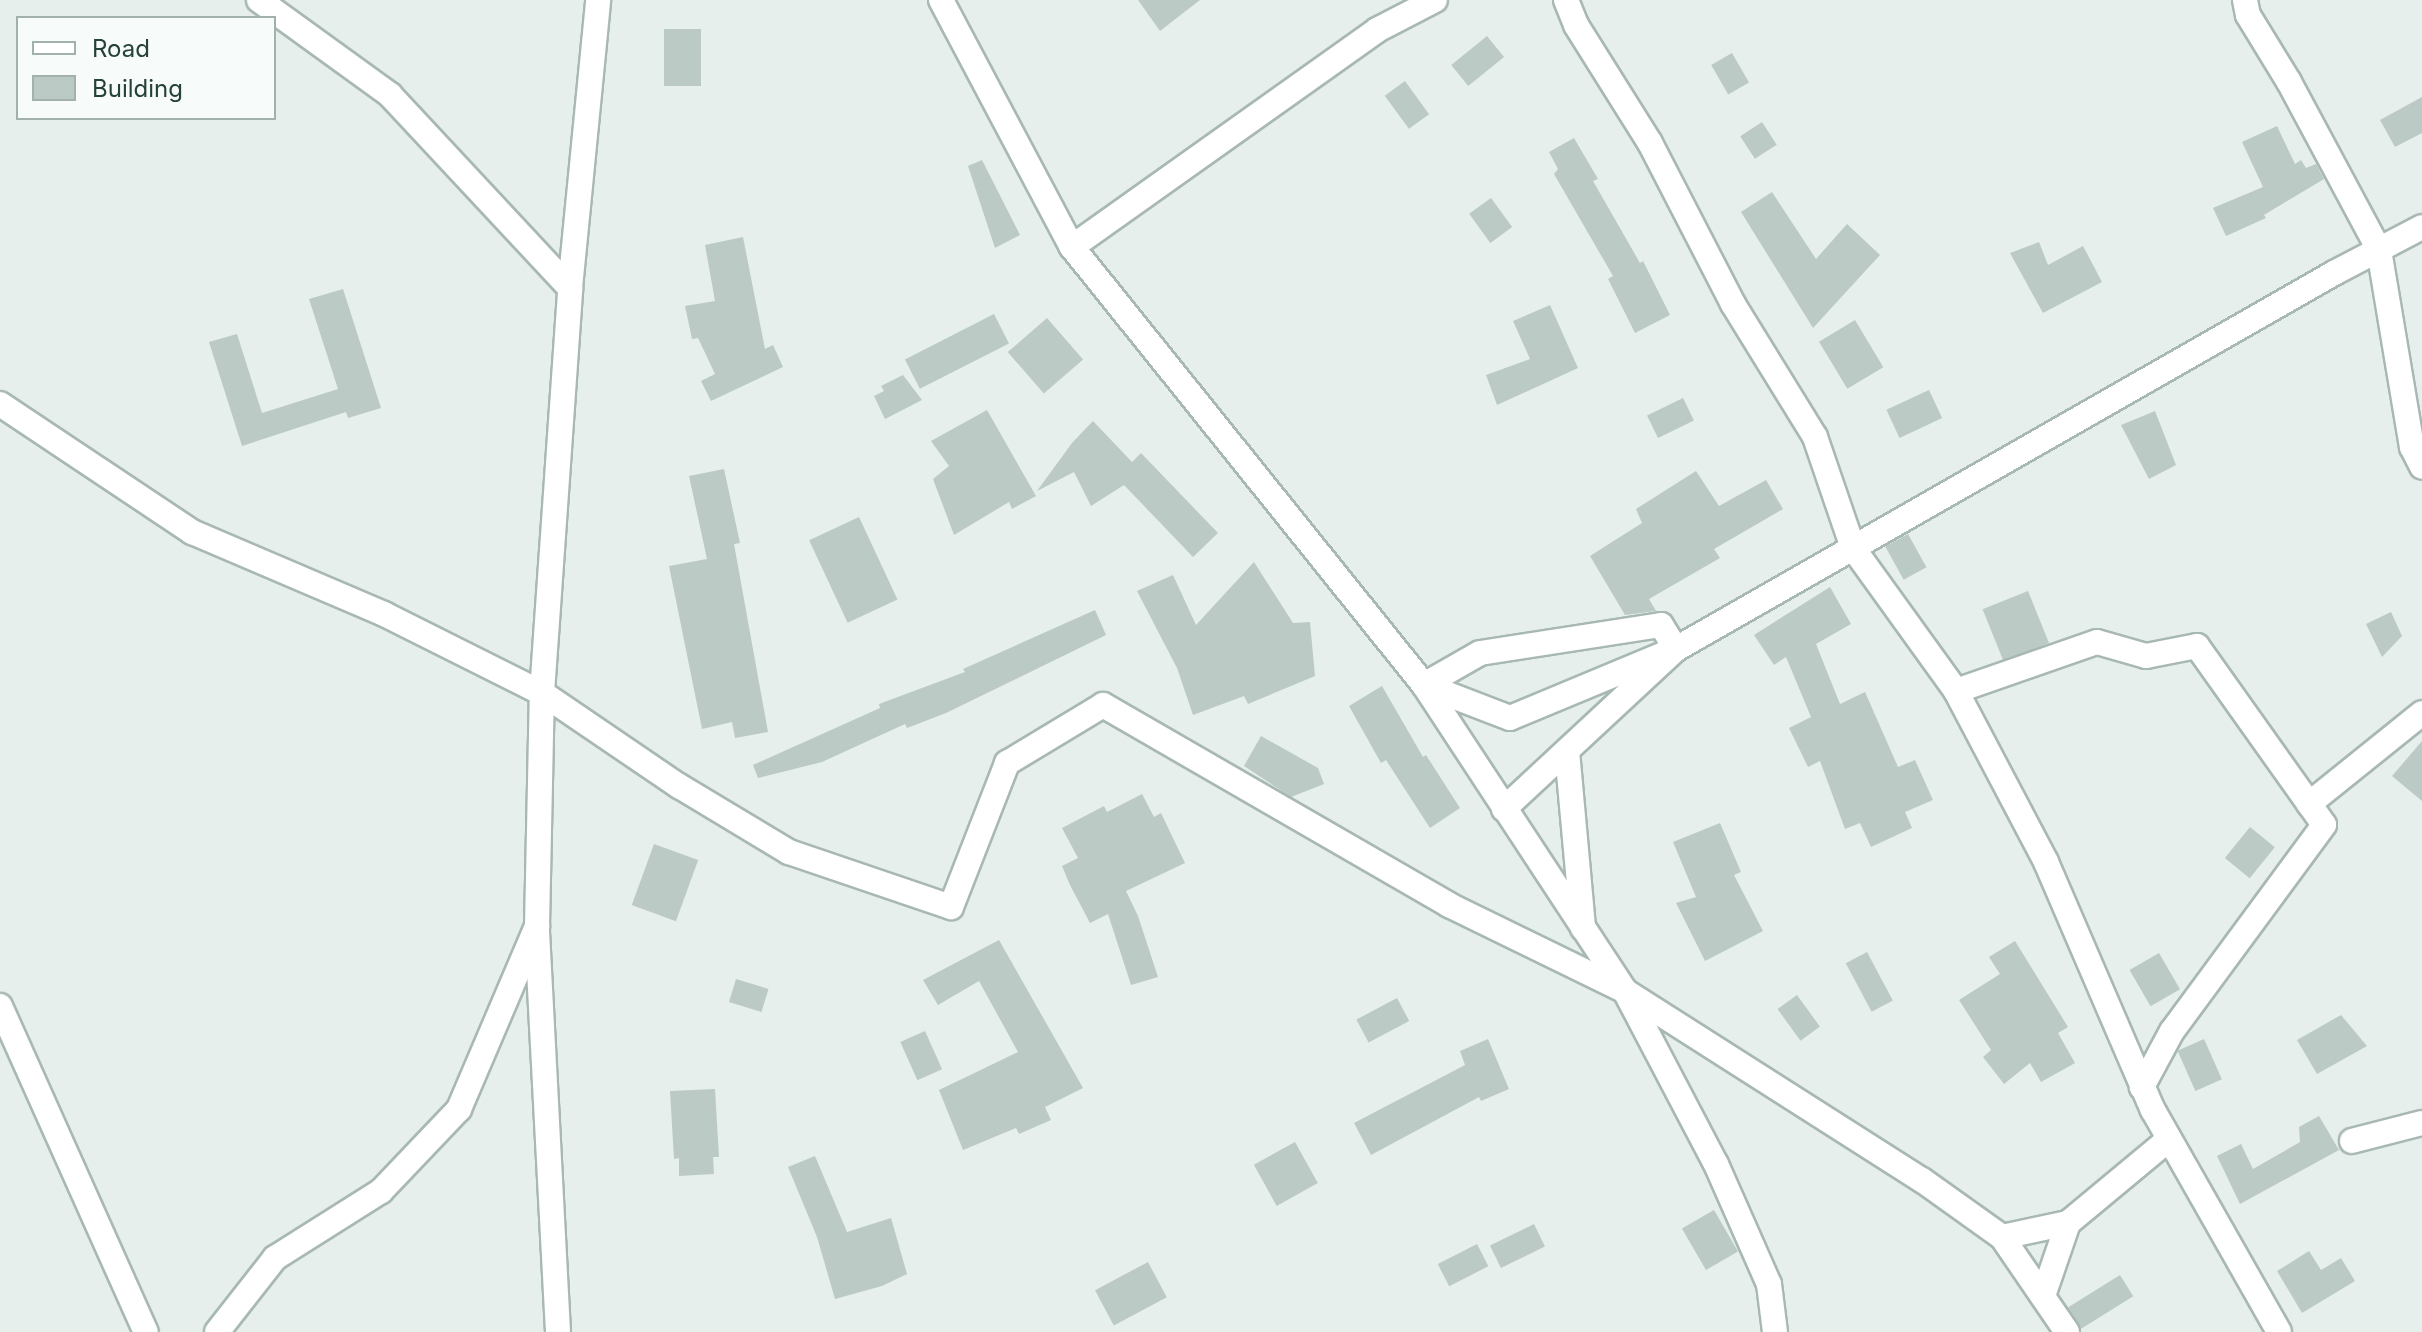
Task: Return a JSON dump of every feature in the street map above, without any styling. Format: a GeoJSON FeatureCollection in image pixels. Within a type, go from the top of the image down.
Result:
{"type":"FeatureCollection","features":[{"type":"Feature","properties":{"kind":"street"},"geometry":{"type":"LineString","coordinates":[[259,0],[390,95],[570,288]]}},
{"type":"Feature","properties":{"kind":"street"},"geometry":{"type":"LineString","coordinates":[[558,1332],[537,926],[542,693],[570,288],[598,0]]}},
{"type":"Feature","properties":{"kind":"street"},"geometry":{"type":"LineString","coordinates":[[941,0],[1072,247],[1424,685],[1625,991],[1728,1190],[1769,1284],[1775,1332]]}},
{"type":"Feature","properties":{"kind":"street"},"geometry":{"type":"LineString","coordinates":[[1072,247],[1365,39],[1435,0]]}},
{"type":"Feature","properties":{"kind":"street"},"geometry":{"type":"LineString","coordinates":[[1566,0],[1576,25],[1650,143],[1733,304],[1815,437],[1853,548],[1956,691],[2046,862],[2142,1087],[2279,1332]]}},
{"type":"Feature","properties":{"kind":"street"},"geometry":{"type":"LineString","coordinates":[[2245,0],[2248,15],[2289,82],[2379,250],[2412,447],[2422,467]]}},
{"type":"Feature","properties":{"kind":"street"},"geometry":{"type":"LineString","coordinates":[[1424,685],[1510,718],[1676,649],[2422,227]]}},
{"type":"Feature","properties":{"kind":"street"},"geometry":{"type":"LineString","coordinates":[[0,404],[192,532],[384,614],[542,693],[679,786],[789,852],[951,907],[1007,763],[1103,705],[1449,905],[1625,991],[1922,1180],[2002,1237],[2067,1332]]}},
{"type":"Feature","properties":{"kind":"street"},"geometry":{"type":"LineString","coordinates":[[1424,685],[1480,653],[1661,625],[1676,649]]}},
{"type":"Feature","properties":{"kind":"street"},"geometry":{"type":"LineString","coordinates":[[1956,691],[2097,642],[2146,656],[2197,646],[2324,825],[2172,1031],[2142,1087]]}},
{"type":"Feature","properties":{"kind":"street"},"geometry":{"type":"LineString","coordinates":[[1504,809],[1676,649]]}},
{"type":"Feature","properties":{"kind":"street"},"geometry":{"type":"LineString","coordinates":[[2309,804],[2422,713]]}},
{"type":"Feature","properties":{"kind":"street"},"geometry":{"type":"LineString","coordinates":[[1567,751],[1583,928]]}},
{"type":"Feature","properties":{"kind":"street"},"geometry":{"type":"LineString","coordinates":[[217,1332],[275,1258],[381,1191],[459,1109],[537,926]]}},
{"type":"Feature","properties":{"kind":"street"},"geometry":{"type":"LineString","coordinates":[[0,1006],[146,1332]]}},
{"type":"Feature","properties":{"kind":"street"},"geometry":{"type":"LineString","coordinates":[[2352,1141],[2422,1123]]}},
{"type":"Feature","properties":{"kind":"street"},"geometry":{"type":"LineString","coordinates":[[2002,1237],[2068,1223],[2169,1139]]}},
{"type":"Feature","properties":{"kind":"street"},"geometry":{"type":"LineString","coordinates":[[2043,1296],[2068,1223]]}},
{"type":"Feature","properties":{"kind":"building"},"geometry":{"type":"Polygon","coordinates":[[[1138,0],[1200,0],[1160,31],[1138,0]]]}},
{"type":"Feature","properties":{"kind":"building"},"geometry":{"type":"Polygon","coordinates":[[[664,29],[701,29],[701,86],[664,86],[664,29]]]}},
{"type":"Feature","properties":{"kind":"building"},"geometry":{"type":"Polygon","coordinates":[[[1487,36],[1504,57],[1468,86],[1451,65],[1487,36]]]}},
{"type":"Feature","properties":{"kind":"building"},"geometry":{"type":"Polygon","coordinates":[[[1732,53],[1749,82],[1728,94],[1711,65],[1732,53]]]}},
{"type":"Feature","properties":{"kind":"building"},"geometry":{"type":"Polygon","coordinates":[[[1405,81],[1429,114],[1409,129],[1385,96],[1405,81]]]}},
{"type":"Feature","properties":{"kind":"building"},"geometry":{"type":"Polygon","coordinates":[[[2422,97],[2422,133],[2395,147],[2380,120],[2422,97]]]}},
{"type":"Feature","properties":{"kind":"building"},"geometry":{"type":"Polygon","coordinates":[[[1762,122],[1777,145],[1755,159],[1740,136],[1762,122]]]}},
{"type":"Feature","properties":{"kind":"building"},"geometry":{"type":"Polygon","coordinates":[[[2277,126],[2295,164],[2301,160],[2306,168],[2316,164],[2324,179],[2264,215],[2266,218],[2226,236],[2213,208],[2263,187],[2242,142],[2277,126]]]}},
{"type":"Feature","properties":{"kind":"building"},"geometry":{"type":"Polygon","coordinates":[[[1574,138],[1598,179],[1593,181],[1640,263],[1643,261],[1670,315],[1635,333],[1608,279],[1613,276],[1554,174],[1558,169],[1549,152],[1574,138]]]}},
{"type":"Feature","properties":{"kind":"building"},"geometry":{"type":"Polygon","coordinates":[[[982,160],[1020,235],[995,248],[968,166],[982,160]]]}},
{"type":"Feature","properties":{"kind":"building"},"geometry":{"type":"Polygon","coordinates":[[[1772,192],[1816,259],[1847,224],[1880,255],[1813,328],[1741,212],[1772,192]]]}},
{"type":"Feature","properties":{"kind":"building"},"geometry":{"type":"Polygon","coordinates":[[[1491,198],[1512,227],[1490,243],[1469,214],[1491,198]]]}},
{"type":"Feature","properties":{"kind":"building"},"geometry":{"type":"Polygon","coordinates":[[[743,237],[765,349],[773,345],[783,367],[711,401],[701,381],[715,374],[698,338],[692,339],[685,306],[715,301],[705,245],[743,237]]]}},
{"type":"Feature","properties":{"kind":"building"},"geometry":{"type":"Polygon","coordinates":[[[2039,242],[2048,265],[2083,246],[2102,282],[2043,313],[2010,253],[2039,242]]]}},
{"type":"Feature","properties":{"kind":"building"},"geometry":{"type":"Polygon","coordinates":[[[343,289],[381,408],[348,418],[346,412],[242,446],[209,342],[237,334],[262,413],[338,389],[309,299],[343,289]]]}},
{"type":"Feature","properties":{"kind":"building"},"geometry":{"type":"Polygon","coordinates":[[[1550,305],[1578,368],[1497,405],[1486,375],[1530,359],[1513,321],[1550,305]]]}},
{"type":"Feature","properties":{"kind":"building"},"geometry":{"type":"Polygon","coordinates":[[[994,314],[1009,343],[920,389],[905,359],[994,314]]]}},
{"type":"Feature","properties":{"kind":"building"},"geometry":{"type":"Polygon","coordinates":[[[1047,318],[1083,360],[1044,394],[1008,352],[1047,318]]]}},
{"type":"Feature","properties":{"kind":"building"},"geometry":{"type":"Polygon","coordinates":[[[1855,320],[1883,367],[1847,389],[1819,342],[1855,320]]]}},
{"type":"Feature","properties":{"kind":"building"},"geometry":{"type":"Polygon","coordinates":[[[903,375],[922,400],[885,419],[874,396],[884,391],[881,386],[903,375]]]}},
{"type":"Feature","properties":{"kind":"building"},"geometry":{"type":"Polygon","coordinates":[[[1929,390],[1942,418],[1900,438],[1886,410],[1929,390]]]}},
{"type":"Feature","properties":{"kind":"building"},"geometry":{"type":"Polygon","coordinates":[[[1683,398],[1694,420],[1658,438],[1647,416],[1683,398]]]}},
{"type":"Feature","properties":{"kind":"building"},"geometry":{"type":"Polygon","coordinates":[[[987,410],[1036,496],[1012,509],[1009,502],[954,535],[933,479],[949,466],[931,441],[987,410]]]}},
{"type":"Feature","properties":{"kind":"building"},"geometry":{"type":"Polygon","coordinates":[[[2155,411],[2176,465],[2149,479],[2121,425],[2155,411]]]}},
{"type":"Feature","properties":{"kind":"building"},"geometry":{"type":"Polygon","coordinates":[[[1093,421],[1132,462],[1141,453],[1218,533],[1193,557],[1124,485],[1091,506],[1074,472],[1037,491],[1072,443],[1093,421]]]}},
{"type":"Feature","properties":{"kind":"building"},"geometry":{"type":"Polygon","coordinates":[[[724,469],[740,543],[734,544],[768,732],[735,738],[732,722],[702,729],[669,566],[707,559],[689,476],[724,469]]]}},
{"type":"Feature","properties":{"kind":"building"},"geometry":{"type":"Polygon","coordinates":[[[1696,471],[1719,506],[1766,480],[1783,509],[1714,549],[1720,558],[1649,599],[1656,611],[1625,615],[1590,556],[1642,523],[1636,509],[1696,471]]]}},
{"type":"Feature","properties":{"kind":"building"},"geometry":{"type":"Polygon","coordinates":[[[859,517],[897,599],[848,623],[809,540],[859,517]]]}},
{"type":"Feature","properties":{"kind":"building"},"geometry":{"type":"Polygon","coordinates":[[[1908,534],[1926,567],[1904,580],[1885,547],[1908,534]]]}},
{"type":"Feature","properties":{"kind":"building"},"geometry":{"type":"Polygon","coordinates":[[[1254,562],[1293,623],[1310,622],[1315,676],[1248,704],[1244,696],[1193,715],[1177,668],[1137,591],[1173,575],[1196,625],[1254,562]]]}},
{"type":"Feature","properties":{"kind":"building"},"geometry":{"type":"Polygon","coordinates":[[[1830,587],[1851,624],[1816,644],[1840,704],[1865,692],[1898,767],[1915,760],[1933,800],[1905,812],[1912,828],[1871,847],[1860,823],[1845,829],[1820,761],[1808,767],[1789,728],[1811,717],[1786,657],[1774,665],[1754,635],[1830,587]]]}},
{"type":"Feature","properties":{"kind":"building"},"geometry":{"type":"Polygon","coordinates":[[[2028,591],[2049,643],[2004,661],[1983,609],[2028,591]]]}},
{"type":"Feature","properties":{"kind":"building"},"geometry":{"type":"Polygon","coordinates":[[[1095,610],[1106,635],[946,713],[907,728],[905,724],[822,762],[758,778],[753,765],[880,708],[879,704],[965,672],[963,669],[1095,610]]]}},
{"type":"Feature","properties":{"kind":"building"},"geometry":{"type":"Polygon","coordinates":[[[2391,612],[2402,636],[2382,657],[2366,624],[2391,612]]]}},
{"type":"Feature","properties":{"kind":"building"},"geometry":{"type":"Polygon","coordinates":[[[1382,686],[1423,757],[1426,755],[1460,808],[1430,828],[1386,760],[1381,763],[1349,706],[1382,686]]]}},
{"type":"Feature","properties":{"kind":"building"},"geometry":{"type":"Polygon","coordinates":[[[1261,736],[1318,768],[1324,784],[1291,797],[1244,766],[1261,736]]]}},
{"type":"Feature","properties":{"kind":"building"},"geometry":{"type":"Polygon","coordinates":[[[2422,741],[2422,801],[2392,776],[2422,741]]]}},
{"type":"Feature","properties":{"kind":"building"},"geometry":{"type":"Polygon","coordinates":[[[1142,794],[1154,817],[1161,813],[1185,863],[1126,891],[1138,916],[1158,977],[1131,985],[1108,914],[1090,923],[1070,885],[1062,866],[1078,858],[1062,828],[1104,806],[1107,812],[1142,794]]]}},
{"type":"Feature","properties":{"kind":"building"},"geometry":{"type":"Polygon","coordinates":[[[1720,823],[1741,872],[1734,875],[1763,931],[1705,961],[1676,903],[1696,897],[1673,842],[1720,823]]]}},
{"type":"Feature","properties":{"kind":"building"},"geometry":{"type":"Polygon","coordinates":[[[2250,827],[2275,847],[2250,878],[2225,858],[2250,827]]]}},
{"type":"Feature","properties":{"kind":"building"},"geometry":{"type":"Polygon","coordinates":[[[654,844],[698,860],[676,921],[632,905],[654,844]]]}},
{"type":"Feature","properties":{"kind":"building"},"geometry":{"type":"Polygon","coordinates":[[[999,940],[1083,1088],[1045,1107],[1051,1120],[1019,1134],[1016,1128],[963,1150],[939,1090],[1018,1052],[979,981],[938,1005],[923,980],[999,940]]]}},
{"type":"Feature","properties":{"kind":"building"},"geometry":{"type":"Polygon","coordinates":[[[2015,941],[2068,1027],[2058,1033],[2075,1063],[2041,1082],[2030,1063],[2004,1084],[1983,1057],[1991,1050],[1959,1000],[2000,974],[1989,957],[2015,941]]]}},
{"type":"Feature","properties":{"kind":"building"},"geometry":{"type":"Polygon","coordinates":[[[1867,952],[1893,1001],[1872,1012],[1846,963],[1867,952]]]}},
{"type":"Feature","properties":{"kind":"building"},"geometry":{"type":"Polygon","coordinates":[[[2159,953],[2180,989],[2151,1006],[2130,970],[2159,953]]]}},
{"type":"Feature","properties":{"kind":"building"},"geometry":{"type":"Polygon","coordinates":[[[736,979],[769,989],[761,1012],[729,1002],[736,979]]]}},
{"type":"Feature","properties":{"kind":"building"},"geometry":{"type":"Polygon","coordinates":[[[1797,995],[1820,1027],[1801,1041],[1778,1009],[1797,995]]]}},
{"type":"Feature","properties":{"kind":"building"},"geometry":{"type":"Polygon","coordinates":[[[1397,998],[1409,1021],[1369,1043],[1356,1020],[1397,998]]]}},
{"type":"Feature","properties":{"kind":"building"},"geometry":{"type":"Polygon","coordinates":[[[2341,1015],[2367,1046],[2317,1074],[2297,1040],[2341,1015]]]}},
{"type":"Feature","properties":{"kind":"building"},"geometry":{"type":"Polygon","coordinates":[[[925,1031],[942,1069],[917,1080],[900,1042],[925,1031]]]}},
{"type":"Feature","properties":{"kind":"building"},"geometry":{"type":"Polygon","coordinates":[[[1488,1039],[1509,1089],[1481,1101],[1479,1097],[1371,1155],[1354,1123],[1465,1065],[1460,1051],[1488,1039]]]}},
{"type":"Feature","properties":{"kind":"building"},"geometry":{"type":"Polygon","coordinates":[[[2204,1039],[2222,1079],[2195,1091],[2178,1051],[2204,1039]]]}},
{"type":"Feature","properties":{"kind":"building"},"geometry":{"type":"Polygon","coordinates":[[[715,1089],[719,1157],[713,1157],[714,1174],[679,1176],[679,1158],[674,1159],[670,1091],[715,1089]]]}},
{"type":"Feature","properties":{"kind":"building"},"geometry":{"type":"Polygon","coordinates":[[[2319,1116],[2339,1150],[2240,1204],[2217,1156],[2241,1144],[2253,1169],[2300,1142],[2299,1127],[2319,1116]]]}},
{"type":"Feature","properties":{"kind":"building"},"geometry":{"type":"Polygon","coordinates":[[[1295,1142],[1318,1183],[1277,1206],[1254,1165],[1295,1142]]]}},
{"type":"Feature","properties":{"kind":"building"},"geometry":{"type":"Polygon","coordinates":[[[815,1156],[847,1232],[891,1218],[907,1274],[882,1286],[835,1299],[817,1237],[788,1167],[815,1156]]]}},
{"type":"Feature","properties":{"kind":"building"},"geometry":{"type":"Polygon","coordinates":[[[1714,1210],[1738,1252],[1706,1270],[1682,1228],[1714,1210]]]}},
{"type":"Feature","properties":{"kind":"building"},"geometry":{"type":"Polygon","coordinates":[[[1534,1224],[1545,1246],[1501,1268],[1490,1245],[1534,1224]]]}},
{"type":"Feature","properties":{"kind":"building"},"geometry":{"type":"Polygon","coordinates":[[[1477,1244],[1488,1266],[1449,1286],[1438,1264],[1477,1244]]]}},
{"type":"Feature","properties":{"kind":"building"},"geometry":{"type":"Polygon","coordinates":[[[2309,1251],[2321,1270],[2341,1258],[2355,1281],[2302,1313],[2277,1271],[2309,1251]]]}},
{"type":"Feature","properties":{"kind":"building"},"geometry":{"type":"Polygon","coordinates":[[[1148,1262],[1167,1297],[1114,1325],[1095,1290],[1148,1262]]]}},
{"type":"Feature","properties":{"kind":"building"},"geometry":{"type":"Polygon","coordinates":[[[2120,1275],[2133,1296],[2082,1329],[2068,1307],[2120,1275]]]}}]}
